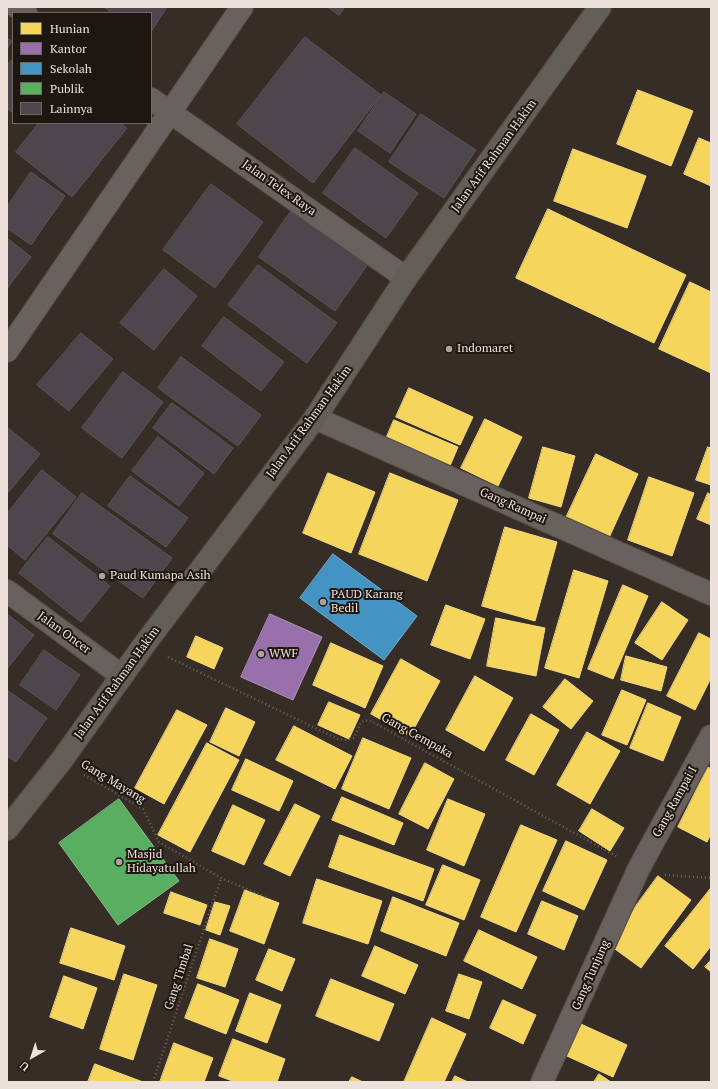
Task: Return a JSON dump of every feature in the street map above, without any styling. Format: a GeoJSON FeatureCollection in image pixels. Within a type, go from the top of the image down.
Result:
{"type":"FeatureCollection","features":[{"type":"Feature","properties":{"kind":"street"},"geometry":{"type":"LineString","coordinates":[[7,351],[242,7]]}},
{"type":"Feature","properties":{"kind":"street","name":"Jalan Arif Rahman Hakim"},"geometry":{"type":"LineString","coordinates":[[7,829],[61,761],[144,645],[315,418],[406,278],[600,7]]}},
{"type":"Feature","properties":{"kind":"street","name":"Jalan Telex Raya"},"geometry":{"type":"LineString","coordinates":[[152,100],[406,278]]}},
{"type":"Feature","properties":{"kind":"street","name":"Gang Rampai"},"geometry":{"type":"LineString","coordinates":[[315,418],[711,594]]}},
{"type":"Feature","properties":{"kind":"street","name":"Jalan Oncer"},"geometry":{"type":"LineString","coordinates":[[7,591],[122,676]]}},
{"type":"Feature","properties":{"kind":"street","name":"Gang Rampai I"},"geometry":{"type":"LineString","coordinates":[[639,868],[711,736]]}},
{"type":"Feature","properties":{"kind":"street","name":"Gang Tunjung"},"geometry":{"type":"LineString","coordinates":[[542,1082],[639,868]]}},
{"type":"Feature","properties":{"kind":"path","name":"Gang Cempaka"},"geometry":{"type":"LineString","coordinates":[[144,645],[338,739],[346,740],[354,738],[361,722],[369,720],[639,868]]}},
{"type":"Feature","properties":{"kind":"path","name":"Gang Mayang"},"geometry":{"type":"LineString","coordinates":[[61,761],[143,809],[159,842],[222,878],[268,898]]}},
{"type":"Feature","properties":{"kind":"path"},"geometry":{"type":"LineString","coordinates":[[639,868],[648,873],[662,875],[711,878]]}},
{"type":"Feature","properties":{"kind":"path","name":"Gang Timbal"},"geometry":{"type":"LineString","coordinates":[[153,1082],[222,878]]}},
{"type":"Feature","properties":{"kind":"building: Hunian"},"geometry":{"type":"Polygon","coordinates":[[[638,90],[693,111],[671,166],[617,144],[638,90]]]}},
{"type":"Feature","properties":{"kind":"building: Hunian"},"geometry":{"type":"Polygon","coordinates":[[[699,138],[711,143],[711,186],[684,174],[699,138]]]}},
{"type":"Feature","properties":{"kind":"building: Hunian"},"geometry":{"type":"Polygon","coordinates":[[[573,149],[646,176],[627,228],[554,201],[573,149]]]}},
{"type":"Feature","properties":{"kind":"building: Hunian"},"geometry":{"type":"Polygon","coordinates":[[[548,209],[686,275],[654,343],[516,278],[548,209]]]}},
{"type":"Feature","properties":{"kind":"building: Hunian"},"geometry":{"type":"Polygon","coordinates":[[[690,282],[711,292],[711,373],[659,349],[690,282]]]}},
{"type":"Feature","properties":{"kind":"building: Hunian"},"geometry":{"type":"Polygon","coordinates":[[[409,388],[473,417],[460,445],[396,417],[409,388]]]}},
{"type":"Feature","properties":{"kind":"building: Hunian"},"geometry":{"type":"Polygon","coordinates":[[[485,419],[522,437],[498,486],[461,468],[485,419]]]}},
{"type":"Feature","properties":{"kind":"building: Hunian"},"geometry":{"type":"Polygon","coordinates":[[[394,420],[458,447],[447,473],[383,446],[394,420]]]}},
{"type":"Feature","properties":{"kind":"building: Hunian"},"geometry":{"type":"Polygon","coordinates":[[[543,447],[575,456],[561,507],[529,498],[543,447]]]}},
{"type":"Feature","properties":{"kind":"building: Hunian"},"geometry":{"type":"Polygon","coordinates":[[[708,447],[711,448],[711,485],[696,480],[708,447]]]}},
{"type":"Feature","properties":{"kind":"building: Hunian"},"geometry":{"type":"Polygon","coordinates":[[[596,454],[638,474],[608,540],[565,520],[596,454]]]}},
{"type":"Feature","properties":{"kind":"building: Hunian"},"geometry":{"type":"Polygon","coordinates":[[[328,473],[375,492],[351,553],[303,533],[328,473]]]}},
{"type":"Feature","properties":{"kind":"building: Hunian"},"geometry":{"type":"Polygon","coordinates":[[[390,473],[458,500],[427,581],[359,554],[390,473]]]}},
{"type":"Feature","properties":{"kind":"building: Hunian"},"geometry":{"type":"Polygon","coordinates":[[[649,477],[694,493],[672,556],[628,540],[649,477]]]}},
{"type":"Feature","properties":{"kind":"building: Hunian"},"geometry":{"type":"Polygon","coordinates":[[[708,493],[711,495],[711,525],[697,519],[708,493]]]}},
{"type":"Feature","properties":{"kind":"building: Hunian"},"geometry":{"type":"Polygon","coordinates":[[[505,527],[557,542],[535,621],[482,606],[505,527]]]}},
{"type":"Feature","properties":{"kind":"building: Hunian"},"geometry":{"type":"Polygon","coordinates":[[[574,570],[608,581],[579,678],[545,668],[574,570]]]}},
{"type":"Feature","properties":{"kind":"building: Hunian"},"geometry":{"type":"Polygon","coordinates":[[[623,585],[648,596],[613,679],[588,669],[623,585]]]}},
{"type":"Feature","properties":{"kind":"building: Hunian"},"geometry":{"type":"Polygon","coordinates":[[[662,602],[688,620],[662,660],[635,643],[662,602]]]}},
{"type":"Feature","properties":{"kind":"building: Hunian"},"geometry":{"type":"Polygon","coordinates":[[[446,605],[485,619],[470,659],[431,645],[446,605]]]}},
{"type":"Feature","properties":{"kind":"building: Hunian"},"geometry":{"type":"Polygon","coordinates":[[[496,618],[545,628],[536,676],[487,666],[496,618]]]}},
{"type":"Feature","properties":{"kind":"building: Hunian"},"geometry":{"type":"Polygon","coordinates":[[[699,633],[711,639],[711,678],[695,710],[667,696],[699,633]]]}},
{"type":"Feature","properties":{"kind":"building: Hunian"},"geometry":{"type":"Polygon","coordinates":[[[196,636],[223,648],[214,669],[187,657],[196,636]]]}},
{"type":"Feature","properties":{"kind":"building: Hunian"},"geometry":{"type":"Polygon","coordinates":[[[331,643],[383,666],[365,708],[313,685],[331,643]]]}},
{"type":"Feature","properties":{"kind":"building: Hunian"},"geometry":{"type":"Polygon","coordinates":[[[626,656],[667,667],[661,691],[621,680],[626,656]]]}},
{"type":"Feature","properties":{"kind":"building: Hunian"},"geometry":{"type":"Polygon","coordinates":[[[401,659],[440,681],[410,736],[371,714],[401,659]]]}},
{"type":"Feature","properties":{"kind":"building: Hunian"},"geometry":{"type":"Polygon","coordinates":[[[475,676],[513,698],[484,751],[446,730],[475,676]]]}},
{"type":"Feature","properties":{"kind":"building: Hunian"},"geometry":{"type":"Polygon","coordinates":[[[565,679],[593,701],[571,729],[543,707],[565,679]]]}},
{"type":"Feature","properties":{"kind":"building: Hunian"},"geometry":{"type":"Polygon","coordinates":[[[622,690],[646,700],[627,745],[602,735],[622,690]]]}},
{"type":"Feature","properties":{"kind":"building: Hunian"},"geometry":{"type":"Polygon","coordinates":[[[329,702],[360,715],[349,739],[318,725],[329,702]]]}},
{"type":"Feature","properties":{"kind":"building: Hunian"},"geometry":{"type":"Polygon","coordinates":[[[648,703],[681,717],[663,761],[630,748],[648,703]]]}},
{"type":"Feature","properties":{"kind":"building: Hunian"},"geometry":{"type":"Polygon","coordinates":[[[226,708],[255,722],[239,756],[210,742],[226,708]]]}},
{"type":"Feature","properties":{"kind":"building: Hunian"},"geometry":{"type":"Polygon","coordinates":[[[177,710],[207,725],[164,804],[135,788],[177,710]]]}},
{"type":"Feature","properties":{"kind":"building: Hunian"},"geometry":{"type":"Polygon","coordinates":[[[531,714],[559,730],[534,775],[506,760],[531,714]]]}},
{"type":"Feature","properties":{"kind":"building: Hunian"},"geometry":{"type":"Polygon","coordinates":[[[294,726],[352,756],[335,789],[276,760],[294,726]]]}},
{"type":"Feature","properties":{"kind":"building: Hunian"},"geometry":{"type":"Polygon","coordinates":[[[587,732],[620,751],[590,804],[557,785],[587,732]]]}},
{"type":"Feature","properties":{"kind":"building: Hunian"},"geometry":{"type":"Polygon","coordinates":[[[363,738],[411,758],[389,809],[342,789],[363,738]]]}},
{"type":"Feature","properties":{"kind":"building: Hunian"},"geometry":{"type":"Polygon","coordinates":[[[207,743],[239,760],[190,852],[158,835],[207,743]]]}},
{"type":"Feature","properties":{"kind":"building: Hunian"},"geometry":{"type":"Polygon","coordinates":[[[246,759],[293,781],[279,811],[232,790],[246,759]]]}},
{"type":"Feature","properties":{"kind":"building: Hunian"},"geometry":{"type":"Polygon","coordinates":[[[425,763],[454,779],[428,829],[399,814],[425,763]]]}},
{"type":"Feature","properties":{"kind":"building: Hunian"},"geometry":{"type":"Polygon","coordinates":[[[708,767],[711,769],[711,834],[707,842],[678,827],[708,767]]]}},
{"type":"Feature","properties":{"kind":"building: Hunian"},"geometry":{"type":"Polygon","coordinates":[[[342,797],[403,823],[394,845],[332,820],[342,797]]]}},
{"type":"Feature","properties":{"kind":"building: Hunian"},"geometry":{"type":"Polygon","coordinates":[[[448,799],[485,814],[464,866],[427,850],[448,799]]]}},
{"type":"Feature","properties":{"kind":"building: Hunian"},"geometry":{"type":"Polygon","coordinates":[[[295,804],[320,816],[290,876],[264,864],[295,804]]]}},
{"type":"Feature","properties":{"kind":"building: Hunian"},"geometry":{"type":"Polygon","coordinates":[[[233,805],[265,820],[244,865],[212,851],[233,805]]]}},
{"type":"Feature","properties":{"kind":"building: Hunian"},"geometry":{"type":"Polygon","coordinates":[[[592,809],[624,828],[610,851],[579,831],[592,809]]]}},
{"type":"Feature","properties":{"kind":"building: Hunian"},"geometry":{"type":"Polygon","coordinates":[[[521,825],[557,840],[516,932],[481,917],[521,825]]]}},
{"type":"Feature","properties":{"kind":"building: Hunian"},"geometry":{"type":"Polygon","coordinates":[[[340,835],[434,869],[423,901],[329,867],[340,835]]]}},
{"type":"Feature","properties":{"kind":"building: Hunian"},"geometry":{"type":"Polygon","coordinates":[[[566,841],[607,860],[584,910],[543,891],[566,841]]]}},
{"type":"Feature","properties":{"kind":"building: Hunian"},"geometry":{"type":"Polygon","coordinates":[[[443,865],[480,880],[464,920],[426,905],[443,865]]]}},
{"type":"Feature","properties":{"kind":"building: Hunian"},"geometry":{"type":"Polygon","coordinates":[[[658,876],[691,900],[641,968],[608,944],[658,876]]]}},
{"type":"Feature","properties":{"kind":"building: Hunian"},"geometry":{"type":"Polygon","coordinates":[[[317,879],[382,901],[368,944],[303,923],[317,879]]]}},
{"type":"Feature","properties":{"kind":"building: Hunian"},"geometry":{"type":"Polygon","coordinates":[[[711,888],[711,946],[693,969],[665,946],[711,888]]]}},
{"type":"Feature","properties":{"kind":"building: Hunian"},"geometry":{"type":"Polygon","coordinates":[[[245,890],[279,903],[264,944],[230,931],[245,890]]]}},
{"type":"Feature","properties":{"kind":"building: Hunian"},"geometry":{"type":"Polygon","coordinates":[[[171,892],[207,905],[200,925],[164,913],[171,892]]]}},
{"type":"Feature","properties":{"kind":"building: Hunian"},"geometry":{"type":"Polygon","coordinates":[[[393,897],[459,923],[446,956],[381,931],[393,897]]]}},
{"type":"Feature","properties":{"kind":"building: Hunian"},"geometry":{"type":"Polygon","coordinates":[[[542,901],[578,916],[564,950],[528,934],[542,901]]]}},
{"type":"Feature","properties":{"kind":"building: Hunian"},"geometry":{"type":"Polygon","coordinates":[[[215,902],[230,906],[220,935],[206,930],[215,902]]]}},
{"type":"Feature","properties":{"kind":"building: Hunian"},"geometry":{"type":"Polygon","coordinates":[[[71,928],[125,946],[114,980],[60,963],[71,928]]]}},
{"type":"Feature","properties":{"kind":"building: Hunian"},"geometry":{"type":"Polygon","coordinates":[[[479,930],[537,957],[522,989],[464,961],[479,930]]]}},
{"type":"Feature","properties":{"kind":"building: Hunian"},"geometry":{"type":"Polygon","coordinates":[[[210,939],[238,949],[225,987],[197,978],[210,939]]]}},
{"type":"Feature","properties":{"kind":"building: Hunian"},"geometry":{"type":"Polygon","coordinates":[[[375,946],[418,965],[405,994],[362,976],[375,946]]]}},
{"type":"Feature","properties":{"kind":"building: Hunian"},"geometry":{"type":"Polygon","coordinates":[[[269,949],[295,959],[282,991],[256,980],[269,949]]]}},
{"type":"Feature","properties":{"kind":"building: Hunian"},"geometry":{"type":"Polygon","coordinates":[[[711,960],[711,972],[705,967],[711,960]]]}},
{"type":"Feature","properties":{"kind":"building: Hunian"},"geometry":{"type":"Polygon","coordinates":[[[124,974],[157,985],[133,1060],[100,1049],[124,974]]]}},
{"type":"Feature","properties":{"kind":"building: Hunian"},"geometry":{"type":"Polygon","coordinates":[[[459,974],[482,982],[469,1019],[446,1011],[459,974]]]}},
{"type":"Feature","properties":{"kind":"building: Hunian"},"geometry":{"type":"Polygon","coordinates":[[[64,976],[97,988],[83,1029],[50,1017],[64,976]]]}},
{"type":"Feature","properties":{"kind":"building: Hunian"},"geometry":{"type":"Polygon","coordinates":[[[331,979],[394,1004],[379,1041],[316,1016],[331,979]]]}},
{"type":"Feature","properties":{"kind":"building: Hunian"},"geometry":{"type":"Polygon","coordinates":[[[198,984],[239,1000],[226,1034],[185,1018],[198,984]]]}},
{"type":"Feature","properties":{"kind":"building: Hunian"},"geometry":{"type":"Polygon","coordinates":[[[250,993],[281,1005],[267,1043],[236,1031],[250,993]]]}},
{"type":"Feature","properties":{"kind":"building: Hunian"},"geometry":{"type":"Polygon","coordinates":[[[503,1000],[536,1015],[523,1044],[490,1028],[503,1000]]]}},
{"type":"Feature","properties":{"kind":"building: Hunian"},"geometry":{"type":"Polygon","coordinates":[[[432,1018],[466,1034],[444,1082],[404,1082],[432,1018]]]}},
{"type":"Feature","properties":{"kind":"building: Hunian"},"geometry":{"type":"Polygon","coordinates":[[[572,1020],[627,1045],[613,1077],[558,1052],[572,1020]]]}},
{"type":"Feature","properties":{"kind":"building: Hunian"},"geometry":{"type":"Polygon","coordinates":[[[233,1039],[285,1059],[277,1082],[235,1082],[219,1076],[233,1039]]]}},
{"type":"Feature","properties":{"kind":"building: Hunian"},"geometry":{"type":"Polygon","coordinates":[[[174,1043],[213,1058],[204,1082],[160,1082],[174,1043]]]}},
{"type":"Feature","properties":{"kind":"building: Hunian"},"geometry":{"type":"Polygon","coordinates":[[[95,1064],[143,1082],[88,1082],[95,1064]]]}},
{"type":"Feature","properties":{"kind":"building: Hunian"},"geometry":{"type":"Polygon","coordinates":[[[599,1074],[611,1082],[594,1082],[599,1074]]]}},
{"type":"Feature","properties":{"kind":"building: Hunian"},"geometry":{"type":"Polygon","coordinates":[[[455,1076],[468,1082],[452,1082],[455,1076]]]}},
{"type":"Feature","properties":{"kind":"building: Hunian"},"geometry":{"type":"Polygon","coordinates":[[[352,1077],[363,1082],[349,1082],[352,1077]]]}},
{"type":"Feature","properties":{"kind":"building: Kantor"},"geometry":{"type":"Polygon","coordinates":[[[270,614],[322,637],[293,700],[241,677],[270,614]]]}},
{"type":"Feature","properties":{"kind":"building: Sekolah"},"geometry":{"type":"Polygon","coordinates":[[[333,554],[417,616],[384,660],[300,598],[333,554]]]}},
{"type":"Feature","properties":{"kind":"building: Publik","name":"Masjid Hidayatullah"},"geometry":{"type":"Polygon","coordinates":[[[119,799],[179,881],[118,925],[59,843],[119,799]]]}},
{"type":"Feature","properties":{"kind":"building: Lainnya"},"geometry":{"type":"Polygon","coordinates":[[[104,7],[167,7],[152,30],[152,12],[112,12],[104,7]]]}},
{"type":"Feature","properties":{"kind":"building: Lainnya"},"geometry":{"type":"Polygon","coordinates":[[[328,7],[345,7],[339,15],[328,7]]]}},
{"type":"Feature","properties":{"kind":"building: Lainnya"},"geometry":{"type":"Polygon","coordinates":[[[305,37],[381,95],[313,183],[237,124],[305,37]]]}},
{"type":"Feature","properties":{"kind":"building: Lainnya"},"geometry":{"type":"Polygon","coordinates":[[[7,38],[12,41],[7,49],[7,38]]]}},
{"type":"Feature","properties":{"kind":"building: Lainnya"},"geometry":{"type":"Polygon","coordinates":[[[12,59],[12,112],[7,108],[7,66],[12,59]]]}},
{"type":"Feature","properties":{"kind":"building: Lainnya"},"geometry":{"type":"Polygon","coordinates":[[[384,92],[416,114],[390,153],[358,131],[384,92]]]}},
{"type":"Feature","properties":{"kind":"building: Lainnya"},"geometry":{"type":"Polygon","coordinates":[[[421,114],[476,150],[444,198],[389,162],[421,114]]]}},
{"type":"Feature","properties":{"kind":"building: Lainnya"},"geometry":{"type":"Polygon","coordinates":[[[38,124],[122,124],[127,128],[72,197],[16,152],[38,124]]]}},
{"type":"Feature","properties":{"kind":"building: Lainnya"},"geometry":{"type":"Polygon","coordinates":[[[355,148],[418,193],[386,238],[323,193],[355,148]]]}},
{"type":"Feature","properties":{"kind":"building: Lainnya"},"geometry":{"type":"Polygon","coordinates":[[[31,172],[65,196],[31,245],[7,228],[7,207],[31,172]]]}},
{"type":"Feature","properties":{"kind":"building: Lainnya"},"geometry":{"type":"Polygon","coordinates":[[[211,184],[263,222],[215,288],[163,250],[211,184]]]}},
{"type":"Feature","properties":{"kind":"building: Lainnya"},"geometry":{"type":"Polygon","coordinates":[[[292,210],[368,264],[335,311],[259,257],[292,210]]]}},
{"type":"Feature","properties":{"kind":"building: Lainnya"},"geometry":{"type":"Polygon","coordinates":[[[7,238],[31,257],[7,289],[7,238]]]}},
{"type":"Feature","properties":{"kind":"building: Lainnya"},"geometry":{"type":"Polygon","coordinates":[[[258,265],[337,323],[307,363],[228,305],[258,265]]]}},
{"type":"Feature","properties":{"kind":"building: Lainnya"},"geometry":{"type":"Polygon","coordinates":[[[164,269],[197,296],[154,350],[120,323],[164,269]]]}},
{"type":"Feature","properties":{"kind":"building: Lainnya"},"geometry":{"type":"Polygon","coordinates":[[[224,317],[284,362],[261,391],[202,346],[224,317]]]}},
{"type":"Feature","properties":{"kind":"building: Lainnya"},"geometry":{"type":"Polygon","coordinates":[[[81,333],[113,359],[69,411],[37,385],[81,333]]]}},
{"type":"Feature","properties":{"kind":"building: Lainnya"},"geometry":{"type":"Polygon","coordinates":[[[181,357],[261,415],[238,446],[158,388],[181,357]]]}},
{"type":"Feature","properties":{"kind":"building: Lainnya"},"geometry":{"type":"Polygon","coordinates":[[[123,372],[163,402],[122,458],[82,428],[123,372]]]}},
{"type":"Feature","properties":{"kind":"building: Lainnya"},"geometry":{"type":"Polygon","coordinates":[[[172,403],[233,448],[214,474],[153,428],[172,403]]]}},
{"type":"Feature","properties":{"kind":"building: Lainnya"},"geometry":{"type":"Polygon","coordinates":[[[7,427],[40,454],[7,494],[7,427]]]}},
{"type":"Feature","properties":{"kind":"building: Lainnya"},"geometry":{"type":"Polygon","coordinates":[[[158,437],[204,473],[179,506],[132,471],[158,437]]]}},
{"type":"Feature","properties":{"kind":"building: Lainnya"},"geometry":{"type":"Polygon","coordinates":[[[42,470],[76,497],[25,560],[7,545],[7,514],[42,470]]]}},
{"type":"Feature","properties":{"kind":"building: Lainnya"},"geometry":{"type":"Polygon","coordinates":[[[130,476],[188,518],[166,547],[108,506],[130,476]]]}},
{"type":"Feature","properties":{"kind":"building: Lainnya"},"geometry":{"type":"Polygon","coordinates":[[[82,493],[172,558],[143,598],[53,534],[82,493]]]}},
{"type":"Feature","properties":{"kind":"building: Lainnya"},"geometry":{"type":"Polygon","coordinates":[[[48,537],[110,586],[81,622],[19,573],[48,537]]]}},
{"type":"Feature","properties":{"kind":"building: Lainnya"},"geometry":{"type":"Polygon","coordinates":[[[7,614],[34,635],[7,669],[7,614]]]}},
{"type":"Feature","properties":{"kind":"building: Lainnya"},"geometry":{"type":"Polygon","coordinates":[[[44,650],[80,675],[56,710],[20,685],[44,650]]]}},
{"type":"Feature","properties":{"kind":"building: Lainnya"},"geometry":{"type":"Polygon","coordinates":[[[7,690],[47,718],[16,762],[7,756],[7,690]]]}},
{"type":"Feature","properties":{"kind":"place","name":"Indomaret"},"geometry":{"type":"Point","coordinates":[449,349]}},
{"type":"Feature","properties":{"kind":"place","name":"Paud Kumapa Asih"},"geometry":{"type":"Point","coordinates":[102,576]}},
{"type":"Feature","properties":{"kind":"place","name":"PAUD Karang Bedil"},"geometry":{"type":"Point","coordinates":[323,602]}},
{"type":"Feature","properties":{"kind":"place","name":"WWF"},"geometry":{"type":"Point","coordinates":[261,654]}},
{"type":"Feature","properties":{"kind":"place","name":"Masjid Hidayatullah"},"geometry":{"type":"Point","coordinates":[119,862]}}]}
